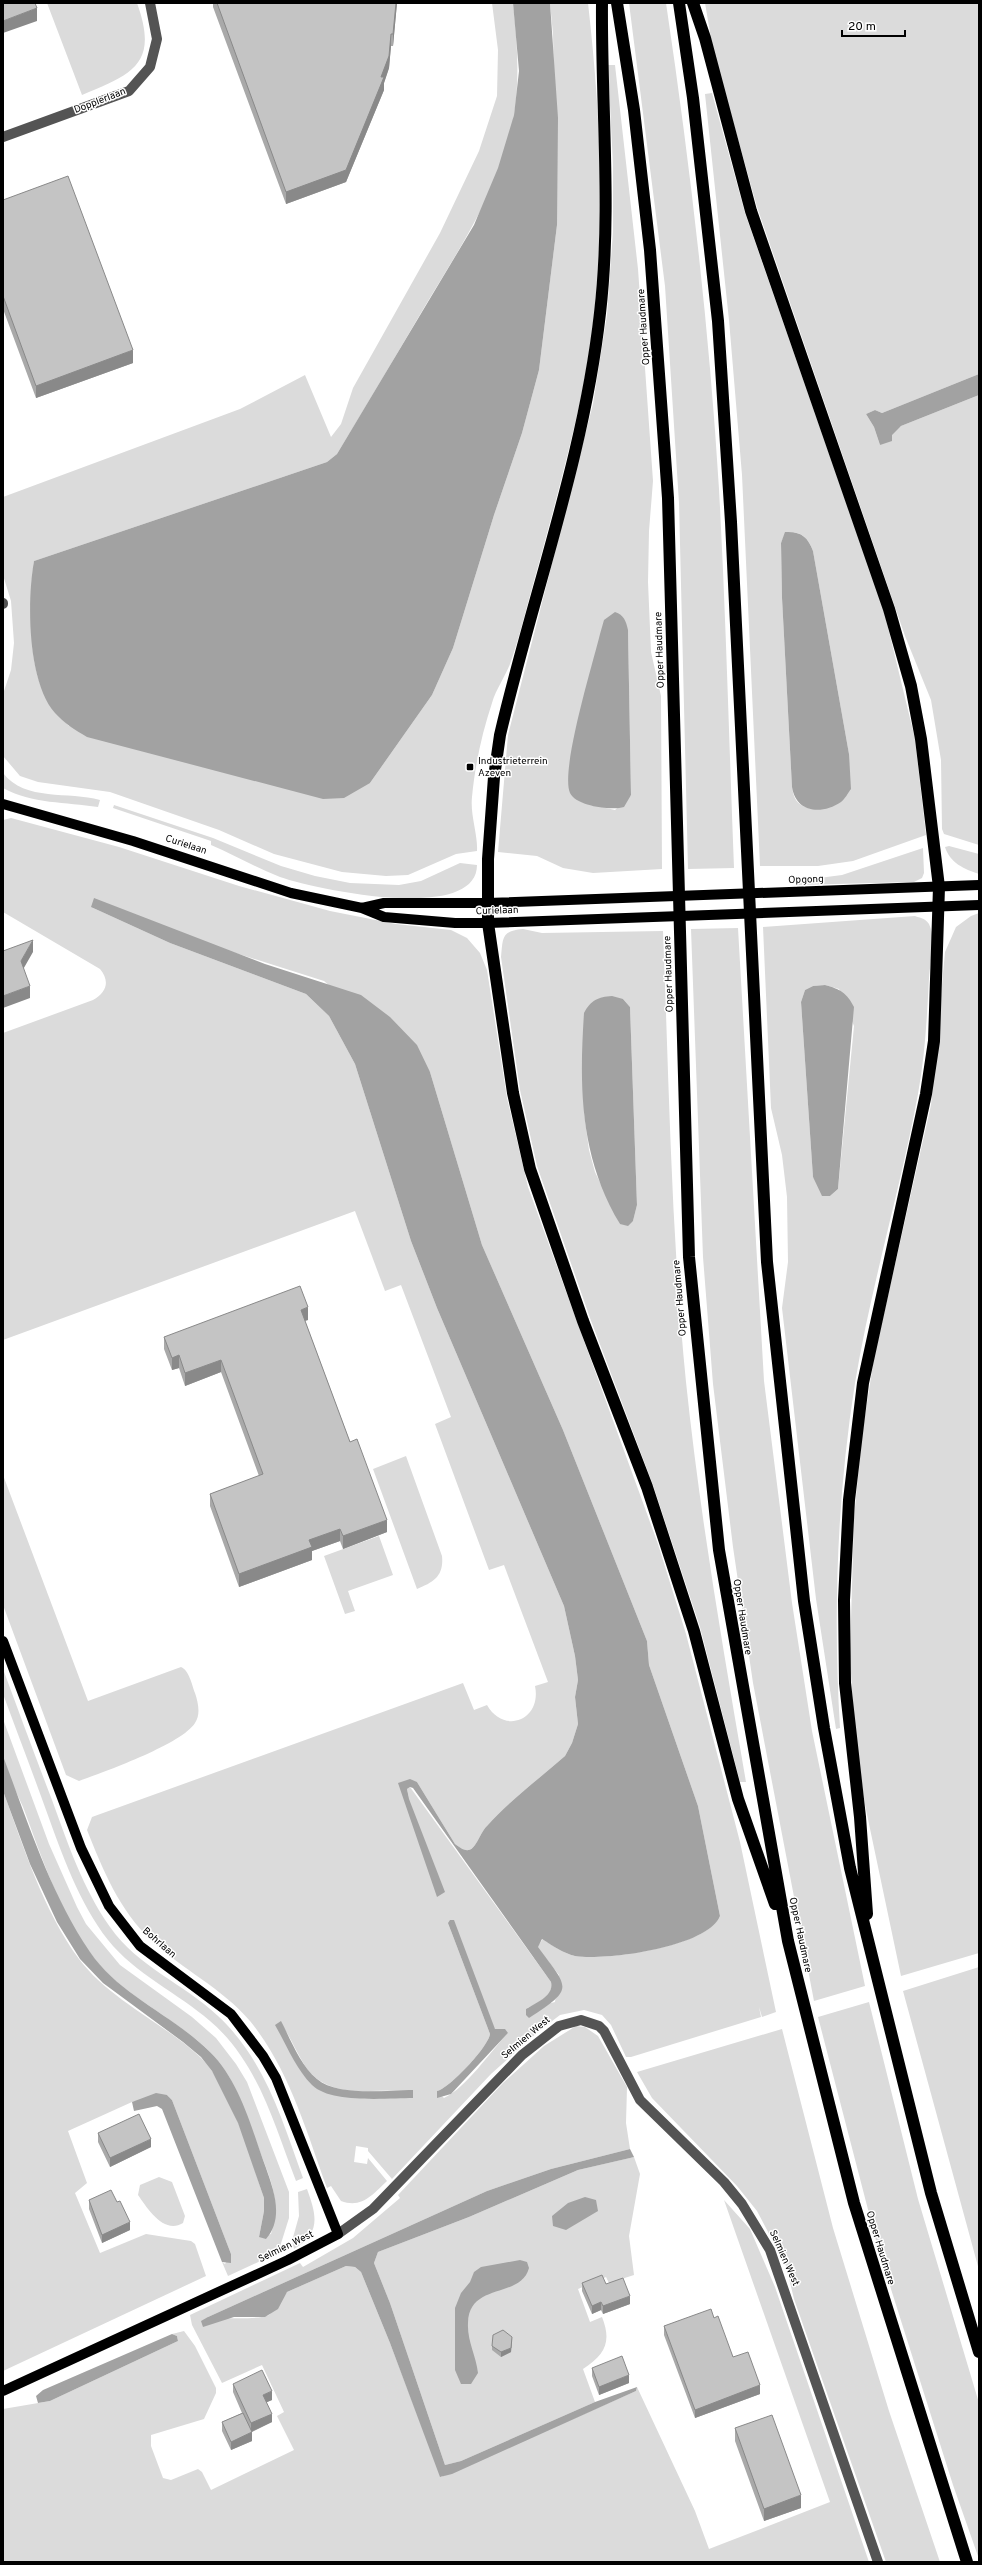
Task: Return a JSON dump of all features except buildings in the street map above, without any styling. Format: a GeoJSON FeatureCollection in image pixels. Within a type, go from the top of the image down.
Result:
{"type":"FeatureCollection","features":[{"type":"Feature","properties":{"kind":"highway"},"geometry":{"type":"LineString","coordinates":[[602,3],[601,65],[607,164],[607,231],[600,313],[586,403],[500,735],[494,777],[487,903],[488,923],[513,1093],[530,1169],[583,1321],[647,1487],[694,1631],[738,1799],[788,1941]]}},
{"type":"Feature","properties":{"kind":"highway","name":"Opper Haudmare"},"geometry":{"type":"LineString","coordinates":[[617,3],[626,58],[650,250],[668,498],[689,1257],[719,1550],[788,1941],[854,2203],[967,2562]]}},
{"type":"Feature","properties":{"kind":"highway"},"geometry":{"type":"LineString","coordinates":[[679,3],[693,98],[719,336],[731,522],[766,1246],[778,1380],[804,1601],[822,1720],[850,1868],[931,2193],[979,2352]]}},
{"type":"Feature","properties":{"kind":"highway"},"geometry":{"type":"LineString","coordinates":[[693,3],[705,38],[751,211],[889,609],[910,686],[921,739],[939,887],[940,908],[934,1041],[926,1094],[863,1383],[848,1500],[844,1600],[845,1682],[860,1816],[869,1949]]}},
{"type":"Feature","properties":{"kind":"main road","name":"Curielaan"},"geometry":{"type":"LineString","coordinates":[[3,804],[133,840],[291,893],[362,908],[384,917],[448,923],[488,923],[940,908]]}},
{"type":"Feature","properties":{"kind":"main road","name":"Opgong"},"geometry":{"type":"LineString","coordinates":[[634,897],[979,885]]}},
{"type":"Feature","properties":{"kind":"main road","name":"Curielaan"},"geometry":{"type":"LineString","coordinates":[[362,908],[384,903],[487,903],[634,897]]}},
{"type":"Feature","properties":{"kind":"main road"},"geometry":{"type":"LineString","coordinates":[[940,908],[979,905]]}},
{"type":"Feature","properties":{"kind":"main road","name":"Bohrlaan"},"geometry":{"type":"LineString","coordinates":[[3,1641],[80,1848],[109,1906],[140,1946],[231,2014],[263,2056],[276,2078],[338,2234]]}},
{"type":"Feature","properties":{"kind":"main road","name":"Selmien West"},"geometry":{"type":"LineString","coordinates":[[3,2392],[288,2260],[338,2234]]}},
{"type":"Feature","properties":{"kind":"street","name":"Dopplerlaan"},"geometry":{"type":"LineString","coordinates":[[3,137],[129,91],[150,67],[157,39],[150,3]]}},
{"type":"Feature","properties":{"kind":"street","name":"Selmien West"},"geometry":{"type":"LineString","coordinates":[[338,2234],[373,2209],[522,2055],[552,2031],[559,2026],[575,2021],[599,2026],[611,2042],[640,2100],[724,2182],[742,2204],[770,2250],[878,2562]]}},
{"type":"Feature","properties":{"kind":"shaded area"},"geometry":{"type":"Polygon","coordinates":[[[47,3],[137,3],[143,24],[145,40],[143,53],[137,64],[128,73],[100,88],[82,95],[47,3]]]}},
{"type":"Feature","properties":{"kind":"shaded area"},"geometry":{"type":"Polygon","coordinates":[[[492,3],[513,3],[517,45],[516,101],[509,140],[501,164],[480,211],[455,257],[337,454],[327,462],[34,561],[31,596],[34,662],[38,676],[42,689],[49,702],[69,726],[370,783],[432,695],[453,648],[494,515],[522,433],[539,370],[557,225],[553,34],[550,3],[588,3],[597,103],[600,203],[599,253],[589,353],[569,449],[522,626],[510,664],[494,698],[479,749],[472,797],[477,851],[456,854],[408,875],[386,876],[342,872],[274,854],[219,830],[110,792],[38,782],[20,776],[3,756],[3,694],[11,670],[14,643],[11,601],[3,575],[3,497],[240,409],[305,375],[331,437],[341,424],[353,388],[440,233],[479,151],[497,96],[498,50],[492,3]]]}},
{"type":"Feature","properties":{"kind":"shaded area"},"geometry":{"type":"Polygon","coordinates":[[[513,3],[550,3],[558,118],[557,225],[539,370],[522,433],[494,515],[453,648],[432,695],[370,783],[344,798],[323,799],[87,737],[62,720],[55,713],[46,699],[39,681],[31,640],[30,618],[30,597],[34,561],[327,462],[337,454],[474,225],[498,168],[514,115],[519,71],[513,3]]]}},
{"type":"Feature","properties":{"kind":"shaded area"},"geometry":{"type":"Polygon","coordinates":[[[629,3],[666,3],[691,185],[710,367],[719,489],[726,631],[734,868],[688,869],[679,503],[665,286],[629,3]]]}},
{"type":"Feature","properties":{"kind":"shaded area"},"geometry":{"type":"Polygon","coordinates":[[[705,3],[979,3],[979,374],[882,413],[875,410],[866,414],[874,427],[880,445],[901,426],[979,395],[979,845],[944,834],[942,829],[941,760],[931,700],[905,636],[757,207],[713,50],[705,3]]]}},
{"type":"Feature","properties":{"kind":"shaded area"},"geometry":{"type":"Polygon","coordinates":[[[608,65],[615,65],[638,269],[653,481],[649,531],[648,582],[651,652],[661,696],[662,869],[593,873],[563,868],[537,856],[498,852],[508,735],[593,404],[607,315],[613,232],[613,165],[608,65]],[[628,630],[588,804],[615,810],[631,795],[628,630]]]}},
{"type":"Feature","properties":{"kind":"shaded area"},"geometry":{"type":"Polygon","coordinates":[[[712,93],[745,213],[884,611],[915,739],[926,835],[853,861],[818,866],[760,866],[742,475],[729,320],[705,94],[712,93]],[[786,532],[781,543],[782,598],[792,787],[797,802],[811,809],[849,754],[813,551],[809,542],[803,536],[786,532]]]}},
{"type":"Feature","properties":{"kind":"shaded area"},"geometry":{"type":"Polygon","coordinates":[[[979,374],[979,395],[901,426],[892,435],[892,441],[880,445],[874,427],[866,414],[875,410],[882,413],[979,374]]]}},
{"type":"Feature","properties":{"kind":"shaded area"},"geometry":{"type":"Polygon","coordinates":[[[785,532],[800,534],[803,536],[809,542],[813,551],[849,754],[851,789],[841,802],[826,809],[818,810],[804,807],[794,796],[792,787],[782,598],[781,543],[785,532]]]}},
{"type":"Feature","properties":{"kind":"shaded area"},"geometry":{"type":"Polygon","coordinates":[[[615,612],[621,615],[624,619],[628,630],[631,795],[624,807],[603,808],[579,801],[570,793],[568,781],[569,763],[573,740],[604,620],[615,612]]]}},
{"type":"Feature","properties":{"kind":"shaded area"},"geometry":{"type":"Polygon","coordinates":[[[3,773],[12,782],[23,788],[35,792],[88,797],[100,800],[98,807],[37,800],[14,793],[3,788],[3,773]]]}},
{"type":"Feature","properties":{"kind":"shaded area"},"geometry":{"type":"Polygon","coordinates":[[[114,805],[213,838],[281,866],[315,876],[350,883],[399,885],[421,881],[460,863],[477,865],[470,883],[451,893],[424,898],[391,898],[357,894],[280,877],[211,845],[211,841],[113,808],[114,805]]]}},
{"type":"Feature","properties":{"kind":"shaded area"},"geometry":{"type":"Polygon","coordinates":[[[11,818],[119,847],[239,886],[330,911],[396,924],[451,930],[467,938],[480,953],[487,970],[507,1098],[528,1187],[658,1544],[686,1634],[740,1842],[776,2012],[762,2017],[759,2007],[761,2017],[631,2057],[626,2057],[611,2025],[602,2015],[584,2010],[560,2015],[539,2031],[491,2074],[392,2179],[368,2151],[368,2148],[356,2146],[354,2162],[367,2164],[368,2158],[387,2181],[372,2195],[361,2202],[348,2203],[341,2201],[331,2186],[327,2188],[304,2122],[276,2059],[264,2040],[239,2009],[215,1989],[176,1961],[140,1929],[121,1903],[113,1889],[87,1830],[92,1817],[463,1683],[474,1710],[487,1705],[494,1714],[503,1719],[512,1721],[520,1720],[533,1708],[536,1698],[535,1686],[548,1682],[504,1565],[489,1570],[435,1424],[451,1417],[401,1285],[385,1291],[355,1211],[3,1340],[3,1033],[93,1000],[104,990],[106,982],[100,969],[3,912],[3,820],[11,818]],[[91,907],[170,943],[306,994],[329,1016],[355,1064],[411,1241],[437,1308],[564,1606],[575,1656],[578,1680],[575,1697],[578,1724],[572,1743],[565,1756],[496,1816],[485,1828],[474,1847],[469,1850],[463,1849],[455,1844],[417,1782],[404,1781],[409,1799],[407,1789],[410,1787],[551,1982],[550,1992],[548,1995],[526,2009],[555,2002],[559,1975],[537,1947],[543,1939],[554,1947],[571,1955],[589,1957],[609,1956],[655,1949],[697,1936],[712,1927],[720,1916],[698,1806],[649,1665],[647,1641],[563,1430],[482,1245],[430,1072],[324,981],[91,907]],[[448,1923],[490,2034],[483,2048],[468,2066],[450,2083],[437,2091],[444,2098],[461,2086],[478,2069],[508,2033],[495,2030],[448,1923]],[[280,2022],[303,2074],[325,2092],[357,2091],[343,2090],[330,2086],[318,2079],[304,2064],[280,2022]],[[413,2090],[357,2091],[371,2092],[413,2090]]]}},
{"type":"Feature","properties":{"kind":"shaded area"},"geometry":{"type":"Polygon","coordinates":[[[949,846],[979,854],[979,874],[958,865],[947,853],[945,847],[949,846]]]}},
{"type":"Feature","properties":{"kind":"shaded area"},"geometry":{"type":"Polygon","coordinates":[[[923,848],[924,873],[922,878],[914,882],[796,885],[796,881],[842,875],[923,848]]]}},
{"type":"Feature","properties":{"kind":"shaded area"},"geometry":{"type":"Polygon","coordinates":[[[94,898],[265,964],[361,995],[390,1017],[417,1045],[430,1072],[482,1245],[563,1430],[647,1641],[649,1665],[698,1806],[720,1916],[712,1927],[697,1936],[677,1944],[655,1950],[631,1954],[590,1957],[575,1956],[554,1947],[542,1939],[538,1947],[561,1980],[562,1987],[560,1993],[554,2000],[529,2018],[526,2015],[526,2009],[547,1995],[550,1991],[551,1982],[413,1788],[410,1787],[407,1789],[409,1799],[445,1892],[437,1897],[398,1783],[410,1779],[417,1782],[455,1844],[465,1850],[472,1849],[485,1828],[496,1816],[565,1756],[572,1743],[578,1724],[575,1697],[578,1680],[575,1656],[564,1606],[437,1308],[411,1241],[355,1064],[329,1016],[306,994],[170,943],[91,907],[94,898]]]}},
{"type":"Feature","properties":{"kind":"shaded area"},"geometry":{"type":"Polygon","coordinates":[[[979,913],[979,1953],[901,1976],[865,1805],[854,1727],[850,1655],[854,1518],[862,1435],[874,1358],[931,1105],[945,952],[956,927],[971,916],[979,913]]]}},
{"type":"Feature","properties":{"kind":"shaded area"},"geometry":{"type":"Polygon","coordinates":[[[915,916],[926,920],[929,924],[932,936],[925,1036],[918,1094],[903,1166],[869,1311],[855,1383],[849,1426],[840,1512],[838,1556],[837,1642],[840,1728],[836,1729],[816,1599],[782,1308],[788,1262],[787,1197],[782,1155],[771,1108],[763,927],[915,916]],[[825,985],[813,986],[805,990],[801,1002],[813,1177],[830,1196],[838,1189],[854,1026],[839,989],[825,985]]]}},
{"type":"Feature","properties":{"kind":"shaded area"},"geometry":{"type":"Polygon","coordinates":[[[738,928],[764,1381],[792,1603],[812,1731],[865,1986],[814,2001],[753,1683],[733,1547],[713,1384],[703,1257],[691,929],[738,928]]]}},
{"type":"Feature","properties":{"kind":"shaded area"},"geometry":{"type":"Polygon","coordinates":[[[523,929],[542,933],[663,931],[674,1213],[686,1382],[705,1532],[746,1782],[740,1782],[700,1627],[653,1485],[590,1318],[537,1166],[520,1090],[501,957],[504,937],[516,930],[523,929]],[[623,999],[584,1113],[589,1150],[595,1172],[620,1224],[633,1221],[637,1205],[630,1007],[623,999]]]}},
{"type":"Feature","properties":{"kind":"shaded area"},"geometry":{"type":"Polygon","coordinates":[[[825,985],[835,988],[846,995],[854,1007],[838,1189],[830,1196],[822,1196],[813,1177],[801,1002],[805,990],[813,986],[825,985]]]}},
{"type":"Feature","properties":{"kind":"shaded area"},"geometry":{"type":"Polygon","coordinates":[[[612,996],[623,999],[630,1007],[637,1205],[633,1221],[628,1226],[620,1224],[607,1199],[597,1173],[585,1122],[583,1095],[582,1041],[584,1013],[589,1005],[595,1000],[612,996]]]}},
{"type":"Feature","properties":{"kind":"shaded area"},"geometry":{"type":"Polygon","coordinates":[[[406,1456],[442,1556],[441,1569],[437,1577],[428,1584],[417,1589],[373,1469],[406,1456]]]}},
{"type":"Feature","properties":{"kind":"shaded area"},"geometry":{"type":"Polygon","coordinates":[[[3,1475],[88,1701],[181,1667],[186,1671],[190,1678],[197,1700],[198,1716],[195,1723],[175,1740],[142,1756],[79,1781],[66,1775],[3,1605],[3,1475]]]}},
{"type":"Feature","properties":{"kind":"shaded area"},"geometry":{"type":"Polygon","coordinates":[[[379,1536],[393,1575],[348,1591],[355,1611],[345,1614],[324,1556],[379,1536]]]}},
{"type":"Feature","properties":{"kind":"shaded area"},"geometry":{"type":"Polygon","coordinates":[[[3,1669],[70,1850],[84,1882],[100,1912],[121,1941],[134,1953],[147,1964],[204,2004],[234,2033],[260,2071],[270,2092],[303,2178],[296,2181],[263,2095],[241,2055],[227,2037],[198,2011],[131,1963],[108,1940],[88,1910],[65,1861],[3,1694],[3,1669]]]}},
{"type":"Feature","properties":{"kind":"shaded area"},"geometry":{"type":"Polygon","coordinates":[[[3,1719],[49,1844],[86,1924],[120,1965],[192,2017],[216,2038],[236,2064],[247,2082],[289,2192],[289,2218],[278,2253],[228,2276],[222,2262],[225,2264],[231,2254],[172,2100],[167,2095],[132,2102],[68,2131],[87,2183],[75,2193],[100,2253],[146,2234],[191,2241],[195,2244],[206,2276],[3,2371],[3,1791],[35,1878],[55,1920],[79,1959],[106,1987],[169,2032],[199,2056],[221,2085],[246,2143],[264,2198],[264,2211],[259,2237],[271,2234],[274,2222],[275,2201],[271,2181],[245,2110],[234,2085],[219,2062],[197,2040],[109,1975],[85,1946],[73,1927],[54,1888],[23,1807],[6,1769],[2,1751],[3,1719]]]}},
{"type":"Feature","properties":{"kind":"shaded area"},"geometry":{"type":"Polygon","coordinates":[[[3,1756],[51,1881],[63,1906],[90,1952],[116,1981],[180,2027],[210,2052],[229,2077],[237,2091],[250,2122],[269,2177],[276,2204],[275,2222],[266,2239],[259,2237],[264,2211],[264,2198],[238,2123],[212,2071],[201,2057],[103,1983],[80,1959],[57,1922],[30,1864],[3,1791],[3,1756]]]}},
{"type":"Feature","properties":{"kind":"shaded area"},"geometry":{"type":"Polygon","coordinates":[[[450,1920],[454,1920],[495,2029],[505,2029],[508,2033],[451,2094],[437,2098],[437,2091],[450,2083],[468,2066],[483,2048],[490,2034],[448,1923],[450,1920]]]}},
{"type":"Feature","properties":{"kind":"shaded area"},"geometry":{"type":"Polygon","coordinates":[[[979,1967],[979,2270],[903,1991],[979,1967]]]}},
{"type":"Feature","properties":{"kind":"shaded area"},"geometry":{"type":"Polygon","coordinates":[[[869,2002],[918,2199],[979,2403],[979,2559],[953,2485],[878,2248],[818,2017],[869,2002]]]}},
{"type":"Feature","properties":{"kind":"shaded area"},"geometry":{"type":"Polygon","coordinates":[[[281,2021],[296,2052],[306,2067],[317,2079],[326,2085],[337,2088],[363,2091],[413,2090],[413,2098],[360,2099],[332,2095],[321,2091],[312,2085],[301,2072],[275,2025],[281,2021]]]}},
{"type":"Feature","properties":{"kind":"shaded area"},"geometry":{"type":"Polygon","coordinates":[[[576,2026],[585,2027],[598,2036],[627,2087],[626,2123],[630,2149],[551,2169],[487,2191],[208,2317],[264,2317],[269,2315],[287,2292],[346,2266],[355,2267],[361,2272],[390,2343],[441,2477],[636,2391],[637,2387],[695,2511],[709,2549],[830,2502],[724,2200],[750,2229],[775,2287],[869,2562],[3,2562],[3,2409],[50,2401],[178,2341],[177,2336],[172,2334],[184,2331],[195,2346],[216,2388],[216,2393],[204,2419],[151,2435],[151,2446],[163,2478],[171,2480],[198,2469],[202,2472],[211,2490],[294,2450],[277,2416],[284,2412],[262,2365],[222,2383],[192,2325],[190,2315],[300,2263],[303,2267],[353,2238],[400,2198],[398,2195],[503,2083],[544,2046],[576,2026]]]}},
{"type":"Feature","properties":{"kind":"shaded area"},"geometry":{"type":"Polygon","coordinates":[[[782,2029],[833,2228],[889,2411],[940,2562],[886,2562],[794,2299],[786,2266],[757,2211],[737,2186],[652,2098],[637,2072],[782,2029]]]}},
{"type":"Feature","properties":{"kind":"shaded area"},"geometry":{"type":"Polygon","coordinates":[[[156,2093],[167,2095],[172,2100],[231,2254],[231,2263],[222,2262],[162,2109],[157,2106],[134,2111],[132,2102],[156,2093]]]}},
{"type":"Feature","properties":{"kind":"shaded area"},"geometry":{"type":"Polygon","coordinates":[[[630,2149],[634,2157],[578,2170],[469,2217],[378,2252],[374,2263],[390,2303],[445,2465],[461,2461],[595,2402],[637,2387],[636,2391],[452,2474],[440,2477],[390,2343],[361,2272],[355,2267],[346,2266],[287,2292],[278,2309],[265,2317],[234,2317],[203,2327],[201,2321],[208,2317],[487,2191],[551,2169],[630,2149]]]}},
{"type":"Feature","properties":{"kind":"shaded area"},"geometry":{"type":"Polygon","coordinates":[[[634,2157],[640,2174],[629,2236],[634,2275],[609,2283],[606,2277],[578,2289],[590,2322],[602,2317],[605,2326],[606,2341],[601,2353],[591,2364],[583,2369],[595,2402],[461,2461],[445,2465],[390,2303],[374,2263],[378,2252],[469,2217],[578,2170],[634,2157]]]}},
{"type":"Feature","properties":{"kind":"shaded area"},"geometry":{"type":"Polygon","coordinates":[[[159,2177],[172,2182],[185,2216],[183,2223],[176,2226],[169,2226],[163,2223],[151,2213],[138,2195],[140,2185],[159,2177]]]}},
{"type":"Feature","properties":{"kind":"shaded area"},"geometry":{"type":"Polygon","coordinates":[[[307,2189],[313,2207],[313,2230],[303,2243],[294,2249],[292,2241],[299,2216],[298,2192],[307,2189]]]}},
{"type":"Feature","properties":{"kind":"shaded area"},"geometry":{"type":"Polygon","coordinates":[[[585,2197],[596,2200],[598,2211],[566,2230],[553,2226],[552,2216],[568,2203],[585,2197]]]}},
{"type":"Feature","properties":{"kind":"shaded area"},"geometry":{"type":"Polygon","coordinates":[[[520,2260],[527,2262],[529,2268],[524,2278],[516,2284],[477,2301],[471,2310],[468,2330],[478,2373],[471,2384],[461,2384],[455,2370],[455,2308],[461,2293],[470,2282],[474,2272],[481,2267],[520,2260]]]}},
{"type":"Feature","properties":{"kind":"shaded area"},"geometry":{"type":"Polygon","coordinates":[[[172,2334],[177,2336],[178,2341],[50,2401],[38,2403],[36,2396],[43,2390],[172,2334]]]}},
{"type":"Feature","properties":{"kind":"place","name":"Industrieterrein Azeven"},"geometry":{"type":"Point","coordinates":[470,767]}}]}
